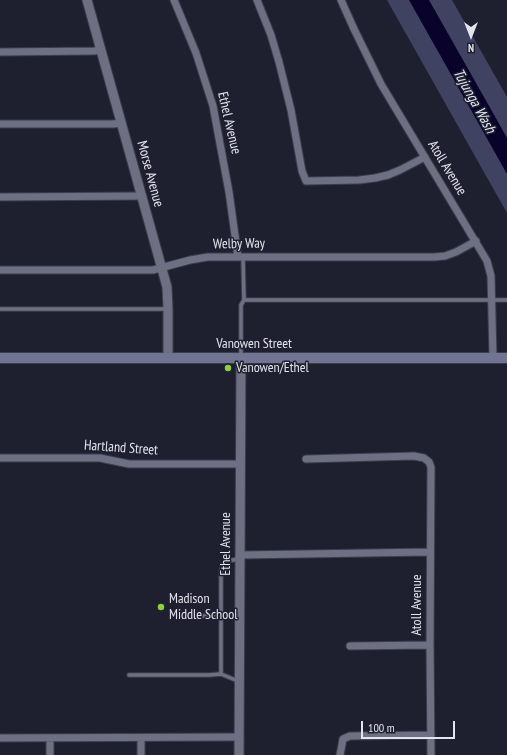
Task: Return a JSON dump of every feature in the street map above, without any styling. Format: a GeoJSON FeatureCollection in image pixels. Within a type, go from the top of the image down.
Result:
{"type":"FeatureCollection","features":[{"type":"Feature","properties":{"kind":"main road","name":"Vanowen Street"},"geometry":{"type":"LineString","coordinates":[[0,358],[507,358]]}},
{"type":"Feature","properties":{"kind":"street","name":"Morse Avenue"},"geometry":{"type":"LineString","coordinates":[[87,0],[162,268],[166,287],[168,309],[168,358]]}},
{"type":"Feature","properties":{"kind":"street","name":"Ethel Avenue"},"geometry":{"type":"LineString","coordinates":[[174,0],[196,53],[213,106],[240,257]]}},
{"type":"Feature","properties":{"kind":"street"},"geometry":{"type":"LineString","coordinates":[[257,0],[271,35],[279,62],[291,110],[302,171],[306,180],[375,178],[400,170],[425,157]]}},
{"type":"Feature","properties":{"kind":"street","name":"Atoll Avenue"},"geometry":{"type":"LineString","coordinates":[[341,0],[381,84],[487,261],[491,276],[493,300],[493,358]]}},
{"type":"Feature","properties":{"kind":"street"},"geometry":{"type":"LineString","coordinates":[[0,52],[94,52],[101,50]]}},
{"type":"Feature","properties":{"kind":"street"},"geometry":{"type":"LineString","coordinates":[[0,124],[121,123]]}},
{"type":"Feature","properties":{"kind":"street"},"geometry":{"type":"LineString","coordinates":[[0,197],[142,196]]}},
{"type":"Feature","properties":{"kind":"street","name":"Welby Way"},"geometry":{"type":"LineString","coordinates":[[0,270],[153,270],[190,260],[240,257],[434,257],[445,256],[456,252],[476,241]]}},
{"type":"Feature","properties":{"kind":"street","name":"Ethel Avenue"},"geometry":{"type":"LineString","coordinates":[[240,755],[241,358]]}},
{"type":"Feature","properties":{"kind":"street","name":"Atoll Avenue"},"geometry":{"type":"LineString","coordinates":[[306,459],[414,456],[424,458],[429,462],[431,467],[431,755]]}},
{"type":"Feature","properties":{"kind":"street","name":"Hartland Street"},"geometry":{"type":"LineString","coordinates":[[0,458],[100,458],[129,464],[240,464]]}},
{"type":"Feature","properties":{"kind":"street"},"geometry":{"type":"LineString","coordinates":[[240,557],[430,552]]}},
{"type":"Feature","properties":{"kind":"street"},"geometry":{"type":"LineString","coordinates":[[350,646],[430,645]]}},
{"type":"Feature","properties":{"kind":"street"},"geometry":{"type":"LineString","coordinates":[[340,755],[343,739],[350,736],[431,735]]}},
{"type":"Feature","properties":{"kind":"street"},"geometry":{"type":"LineString","coordinates":[[0,738],[239,738]]}},
{"type":"Feature","properties":{"kind":"street"},"geometry":{"type":"LineString","coordinates":[[50,738],[50,755]]}},
{"type":"Feature","properties":{"kind":"street"},"geometry":{"type":"LineString","coordinates":[[141,738],[141,755]]}},
{"type":"Feature","properties":{"kind":"lane"},"geometry":{"type":"LineString","coordinates":[[240,257],[244,300],[241,305],[241,358]]}},
{"type":"Feature","properties":{"kind":"lane"},"geometry":{"type":"LineString","coordinates":[[244,300],[507,300]]}},
{"type":"Feature","properties":{"kind":"lane"},"geometry":{"type":"LineString","coordinates":[[0,309],[168,309]]}},
{"type":"Feature","properties":{"kind":"lane"},"geometry":{"type":"LineString","coordinates":[[221,674],[221,567],[227,561],[240,557]]}},
{"type":"Feature","properties":{"kind":"lane"},"geometry":{"type":"LineString","coordinates":[[195,616],[240,616]]}},
{"type":"Feature","properties":{"kind":"lane"},"geometry":{"type":"LineString","coordinates":[[129,675],[221,674],[240,682]]}},
{"type":"Feature","properties":{"kind":"shaded area"},"geometry":{"type":"Polygon","coordinates":[[[387,0],[452,0],[507,97],[507,213],[387,0]]]}},
{"type":"Feature","properties":{"kind":"water","name":"Tujunga Wash"},"geometry":{"type":"Polygon","coordinates":[[[409,0],[429,0],[493,113],[507,138],[507,174],[409,0]]]}},
{"type":"Feature","properties":{"kind":"place","name":"Vanowen/Ethel"},"geometry":{"type":"Point","coordinates":[228,368]}},
{"type":"Feature","properties":{"kind":"place","name":"Madison Middle School"},"geometry":{"type":"Point","coordinates":[161,607]}}]}
